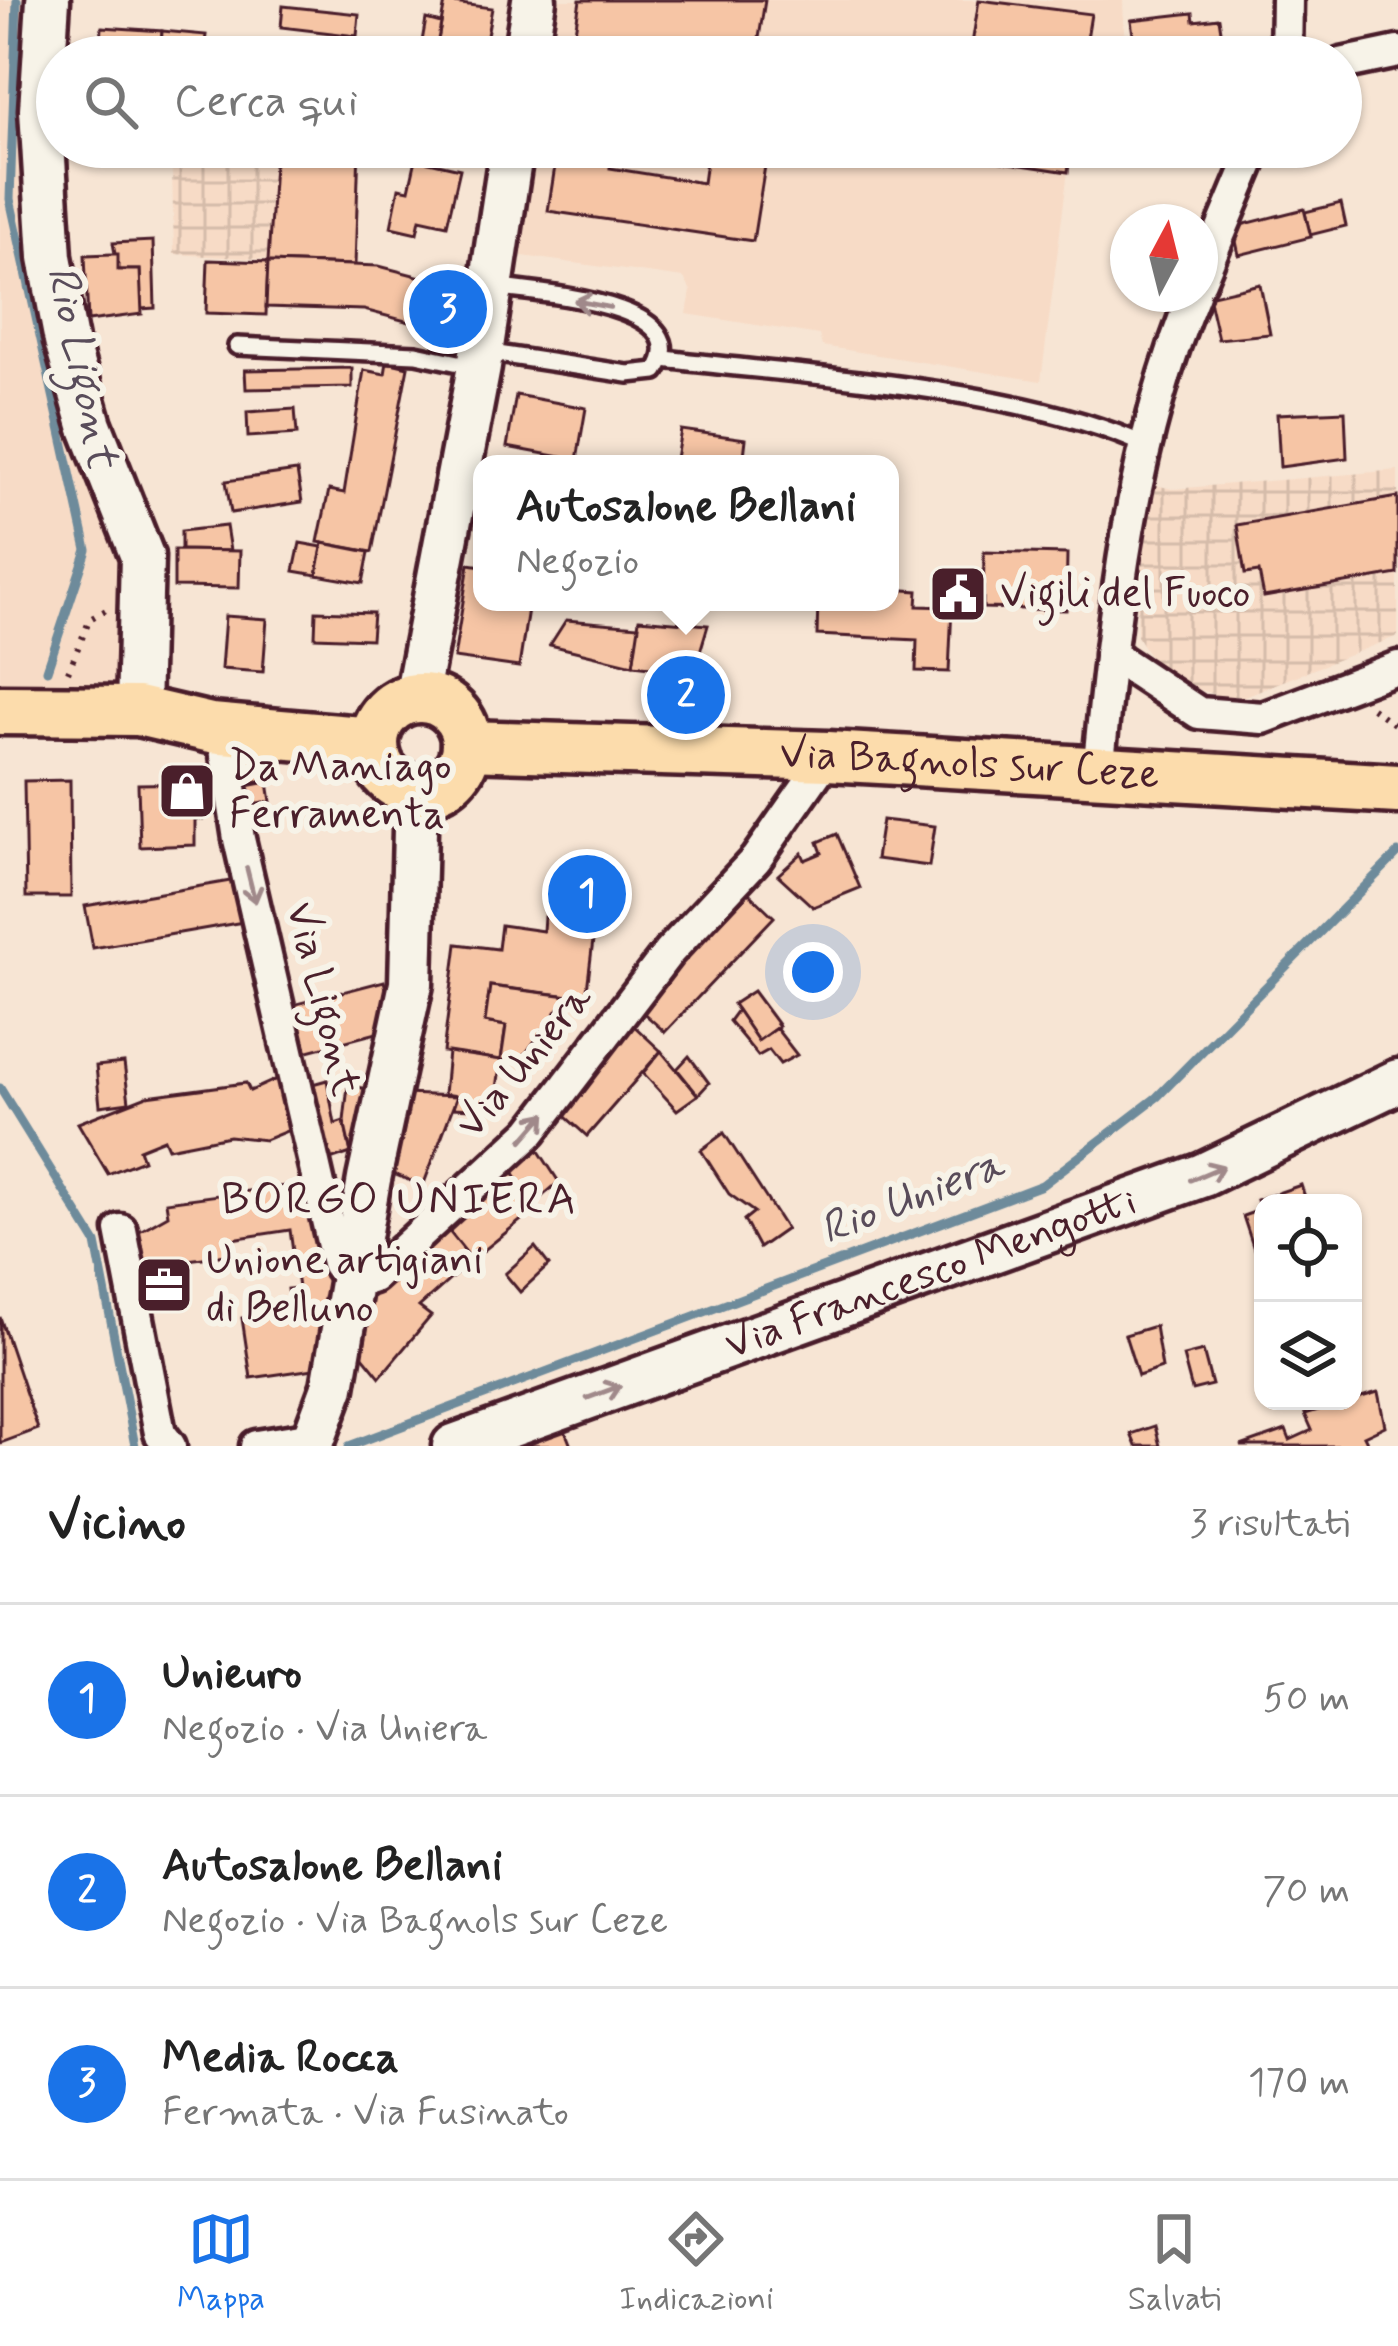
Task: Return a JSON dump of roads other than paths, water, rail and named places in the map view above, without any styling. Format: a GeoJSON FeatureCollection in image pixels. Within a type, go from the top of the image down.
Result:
{"type":"FeatureCollection","features":[{"type":"Feature","properties":{"kind":"main road"},"geometry":{"type":"LineString","coordinates":[[416,698],[446,705],[464,729],[466,745],[457,773],[445,783],[416,790],[381,770],[373,742],[391,707],[416,698]]}},
{"type":"Feature","properties":{"kind":"main road"},"geometry":{"type":"LineString","coordinates":[[0,710],[138,711],[222,729],[373,742]]}},
{"type":"Feature","properties":{"kind":"main road","name":"Via Bagnols sur Ceze"},"geometry":{"type":"LineString","coordinates":[[466,745],[828,756],[1398,789]]}},
{"type":"Feature","properties":{"kind":"street"},"geometry":{"type":"LineString","coordinates":[[46,36],[48,0]]}},
{"type":"Feature","properties":{"kind":"street"},"geometry":{"type":"LineString","coordinates":[[528,36],[534,0]]}},
{"type":"Feature","properties":{"kind":"street"},"geometry":{"type":"LineString","coordinates":[[1286,36],[1287,0]]}},
{"type":"Feature","properties":{"kind":"street"},"geometry":{"type":"LineString","coordinates":[[1362,60],[1398,52]]}},
{"type":"Feature","properties":{"kind":"street"},"geometry":{"type":"LineString","coordinates":[[45,168],[50,257],[66,341],[90,425],[142,556],[138,711]]}},
{"type":"Feature","properties":{"kind":"street"},"geometry":{"type":"LineString","coordinates":[[416,698],[480,360],[509,168]]}},
{"type":"Feature","properties":{"kind":"street"},"geometry":{"type":"LineString","coordinates":[[1218,237],[1247,168]]}},
{"type":"Feature","properties":{"kind":"street"},"geometry":{"type":"LineString","coordinates":[[1098,772],[1115,594],[1147,446],[1188,312]]}},
{"type":"Feature","properties":{"kind":"street"},"geometry":{"type":"LineString","coordinates":[[1109,654],[1199,713],[1263,718],[1398,667]]}},
{"type":"Feature","properties":{"kind":"street","name":"Via Ligont"},"geometry":{"type":"LineString","coordinates":[[222,729],[239,839],[337,1263],[352,1285]]}},
{"type":"Feature","properties":{"kind":"street","name":"Via Uniera"},"geometry":{"type":"LineString","coordinates":[[352,1285],[373,1277],[531,1132],[668,953],[756,859],[828,756]]}},
{"type":"Feature","properties":{"kind":"street"},"geometry":{"type":"LineString","coordinates":[[256,1446],[312,1441],[333,1387],[411,984],[416,790]]}},
{"type":"Feature","properties":{"kind":"street","name":"Via Francesco Mengotti"},"geometry":{"type":"LineString","coordinates":[[454,1446],[1203,1175],[1398,1081]]}},
{"type":"Feature","properties":{"kind":"street"},"geometry":{"type":"LineString","coordinates":[[121,1230],[160,1433],[170,1446]]}},
{"type":"Feature","properties":{"kind":"lane"},"geometry":{"type":"LineString","coordinates":[[237,346],[416,354],[628,374],[656,371],[664,359],[661,333],[645,318],[604,305],[491,286]]}},
{"type":"Feature","properties":{"kind":"lane"},"geometry":{"type":"LineString","coordinates":[[664,359],[978,400],[1113,430],[1147,446]]}},
{"type":"Feature","properties":{"kind":"waterway","name":"Rio Ligont"},"geometry":{"type":"LineString","coordinates":[[17,0],[10,199],[87,550],[47,670]]}},
{"type":"Feature","properties":{"kind":"waterway","name":"Rio Uniera"},"geometry":{"type":"LineString","coordinates":[[349,1446],[1042,1185],[1157,1097],[1398,853]]}},
{"type":"Feature","properties":{"kind":"waterway","name":"Rio Ligont"},"geometry":{"type":"LineString","coordinates":[[0,1088],[96,1243],[135,1446]]}},
{"type":"Feature","properties":{"kind":"place","name":"Media Rocca"},"geometry":{"type":"Point","coordinates":[448,309]}},
{"type":"Feature","properties":{"kind":"place","name":"Vigili del Fuoco"},"geometry":{"type":"Point","coordinates":[958,594]}},
{"type":"Feature","properties":{"kind":"place","name":"Autosalone Bellani"},"geometry":{"type":"Point","coordinates":[686,695]}},
{"type":"Feature","properties":{"kind":"place","name":"Da Maniago Ferramenta"},"geometry":{"type":"Point","coordinates":[187,791]}},
{"type":"Feature","properties":{"kind":"place","name":"Unieuro"},"geometry":{"type":"Point","coordinates":[587,894]}},
{"type":"Feature","properties":{"kind":"place","name":"Unione artigiani di Belluno"},"geometry":{"type":"Point","coordinates":[164,1285]}},
{"type":"Feature","properties":{"kind":"district","name":"BORGO UNIERA"},"geometry":{"type":"Point","coordinates":[400,1200]}}]}
